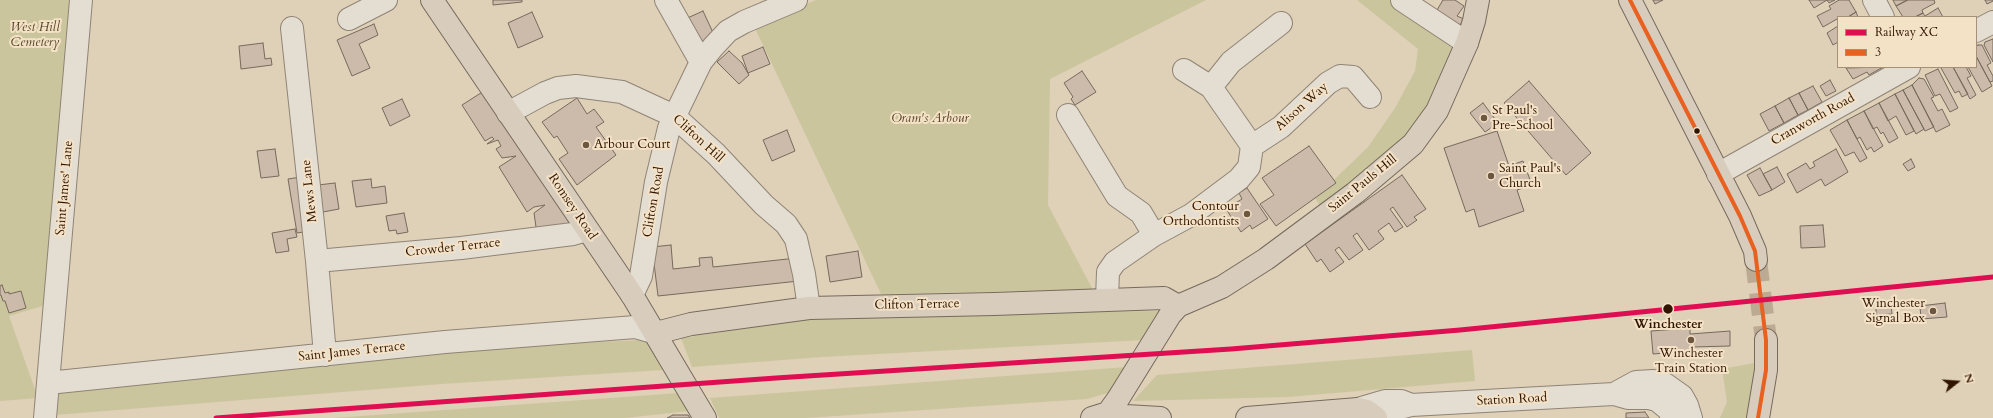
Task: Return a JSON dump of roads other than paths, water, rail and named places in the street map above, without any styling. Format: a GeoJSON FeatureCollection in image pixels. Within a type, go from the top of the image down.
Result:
{"type":"FeatureCollection","features":[{"type":"Feature","properties":{"kind":"main road","name":"Romsey Road"},"geometry":{"type":"LineString","coordinates":[[432,0],[632,295],[656,333],[703,415]]}},
{"type":"Feature","properties":{"kind":"main road","name":"Saint Pauls Hill"},"geometry":{"type":"LineString","coordinates":[[1174,310],[1222,287],[1266,259],[1355,193],[1413,144],[1437,111],[1467,43],[1474,21],[1478,0]]}},
{"type":"Feature","properties":{"kind":"main road"},"geometry":{"type":"LineString","coordinates":[[1630,0],[1740,216],[1755,251],[1756,260]]}},
{"type":"Feature","properties":{"kind":"main road","name":"Clifton Terrace"},"geometry":{"type":"LineString","coordinates":[[656,333],[685,325],[809,308],[994,304],[1164,298],[1174,310]]}},
{"type":"Feature","properties":{"kind":"main road"},"geometry":{"type":"LineString","coordinates":[[1100,415],[1125,388],[1174,310]]}},
{"type":"Feature","properties":{"kind":"main road"},"geometry":{"type":"LineString","coordinates":[[1758,418],[1766,370],[1766,340]]}},
{"type":"Feature","properties":{"kind":"main road","name":"Station Road"},"geometry":{"type":"LineString","coordinates":[[1247,418],[1367,414]]}},
{"type":"Feature","properties":{"kind":"main road"},"geometry":{"type":"LineString","coordinates":[[1100,415],[1160,418]]}},
{"type":"Feature","properties":{"kind":"street","name":"Saint James' Lane"},"geometry":{"type":"LineString","coordinates":[[45,418],[81,0]]}},
{"type":"Feature","properties":{"kind":"street"},"geometry":{"type":"LineString","coordinates":[[349,19],[386,0]]}},
{"type":"Feature","properties":{"kind":"street"},"geometry":{"type":"LineString","coordinates":[[666,0],[701,62]]}},
{"type":"Feature","properties":{"kind":"street","name":"Clifton Road"},"geometry":{"type":"LineString","coordinates":[[632,295],[641,276],[656,182],[664,147],[674,116],[701,62],[713,46],[728,31],[744,22],[796,0]]}},
{"type":"Feature","properties":{"kind":"street"},"geometry":{"type":"LineString","coordinates":[[1402,0],[1467,43]]}},
{"type":"Feature","properties":{"kind":"street"},"geometry":{"type":"LineString","coordinates":[[1874,0],[1882,16]]}},
{"type":"Feature","properties":{"kind":"street"},"geometry":{"type":"LineString","coordinates":[[1977,30],[1993,22]]}},
{"type":"Feature","properties":{"kind":"street"},"geometry":{"type":"LineString","coordinates":[[1211,87],[1232,62],[1281,23]]}},
{"type":"Feature","properties":{"kind":"street","name":"Mews Lane"},"geometry":{"type":"LineString","coordinates":[[292,28],[317,260],[325,355]]}},
{"type":"Feature","properties":{"kind":"street","name":"Cranworth Road"},"geometry":{"type":"LineString","coordinates":[[1718,174],[1907,68]]}},
{"type":"Feature","properties":{"kind":"street"},"geometry":{"type":"LineString","coordinates":[[1107,299],[1108,272],[1115,262],[1154,235],[1191,215],[1239,179],[1249,167],[1252,146],[1211,87],[1184,70]]}},
{"type":"Feature","properties":{"kind":"street","name":"Alison Way"},"geometry":{"type":"LineString","coordinates":[[1252,146],[1281,127],[1328,83],[1340,76],[1353,77],[1370,97]]}},
{"type":"Feature","properties":{"kind":"street","name":"Clifton Hill"},"geometry":{"type":"LineString","coordinates":[[508,114],[545,93],[558,88],[576,86],[598,87],[622,92],[674,116],[716,154],[764,205],[786,224],[796,239],[804,274],[809,308]]}},
{"type":"Feature","properties":{"kind":"street"},"geometry":{"type":"LineString","coordinates":[[1068,115],[1117,196],[1141,213],[1154,235]]}},
{"type":"Feature","properties":{"kind":"street","name":"Crowder Terrace"},"geometry":{"type":"LineString","coordinates":[[317,260],[461,248],[573,234],[587,230]]}},
{"type":"Feature","properties":{"kind":"street","name":"Saint James Terrace"},"geometry":{"type":"LineString","coordinates":[[48,383],[445,342],[635,327],[656,333]]}},
{"type":"Feature","properties":{"kind":"street"},"geometry":{"type":"LineString","coordinates":[[1614,394],[1636,382],[1653,381],[1665,384],[1682,396],[1687,405],[1691,418]]}},
{"type":"Feature","properties":{"kind":"street"},"geometry":{"type":"LineString","coordinates":[[1614,394],[1628,398],[1649,398],[1658,400],[1669,410],[1672,418]]}},
{"type":"Feature","properties":{"kind":"street","name":"Station Road"},"geometry":{"type":"LineString","coordinates":[[1389,418],[1396,409],[1411,405],[1614,394]]}},
{"type":"Feature","properties":{"kind":"street","name":"Station Road"},"geometry":{"type":"LineString","coordinates":[[1367,414],[1385,400],[1401,401],[1411,405]]}},
{"type":"Feature","properties":{"kind":"tunnel"},"geometry":{"type":"LineString","coordinates":[[1756,260],[1766,340]]}},
{"type":"Feature","properties":{"kind":"rail line","name":"XC"},"geometry":{"type":"LineString","coordinates":[[216,418],[776,378],[1231,349],[1460,330],[1993,277]]}},
{"type":"Feature","properties":{"kind":"place","name":"St Paul's Pre-School"},"geometry":{"type":"Point","coordinates":[1484,118]}},
{"type":"Feature","properties":{"kind":"place","name":"Arbour Court"},"geometry":{"type":"Point","coordinates":[586,145]}},
{"type":"Feature","properties":{"kind":"place","name":"Saint Paul's Church"},"geometry":{"type":"Point","coordinates":[1491,176]}},
{"type":"Feature","properties":{"kind":"place","name":"Contour Orthodontists"},"geometry":{"type":"Point","coordinates":[1247,214]}},
{"type":"Feature","properties":{"kind":"place","name":"Winchester"},"geometry":{"type":"Point","coordinates":[1668,309]}},
{"type":"Feature","properties":{"kind":"place","name":"Winchester Signal Box"},"geometry":{"type":"Point","coordinates":[1933,311]}},
{"type":"Feature","properties":{"kind":"place","name":"Winchester Train Station"},"geometry":{"type":"Point","coordinates":[1691,340]}},
{"type":"Feature","properties":{"kind":"park label","name":"West Hill Cemetery"},"geometry":{"type":"Point","coordinates":[35,36]}},
{"type":"Feature","properties":{"kind":"park label","name":"Oram's Arbour"},"geometry":{"type":"Point","coordinates":[930,119]}}]}
